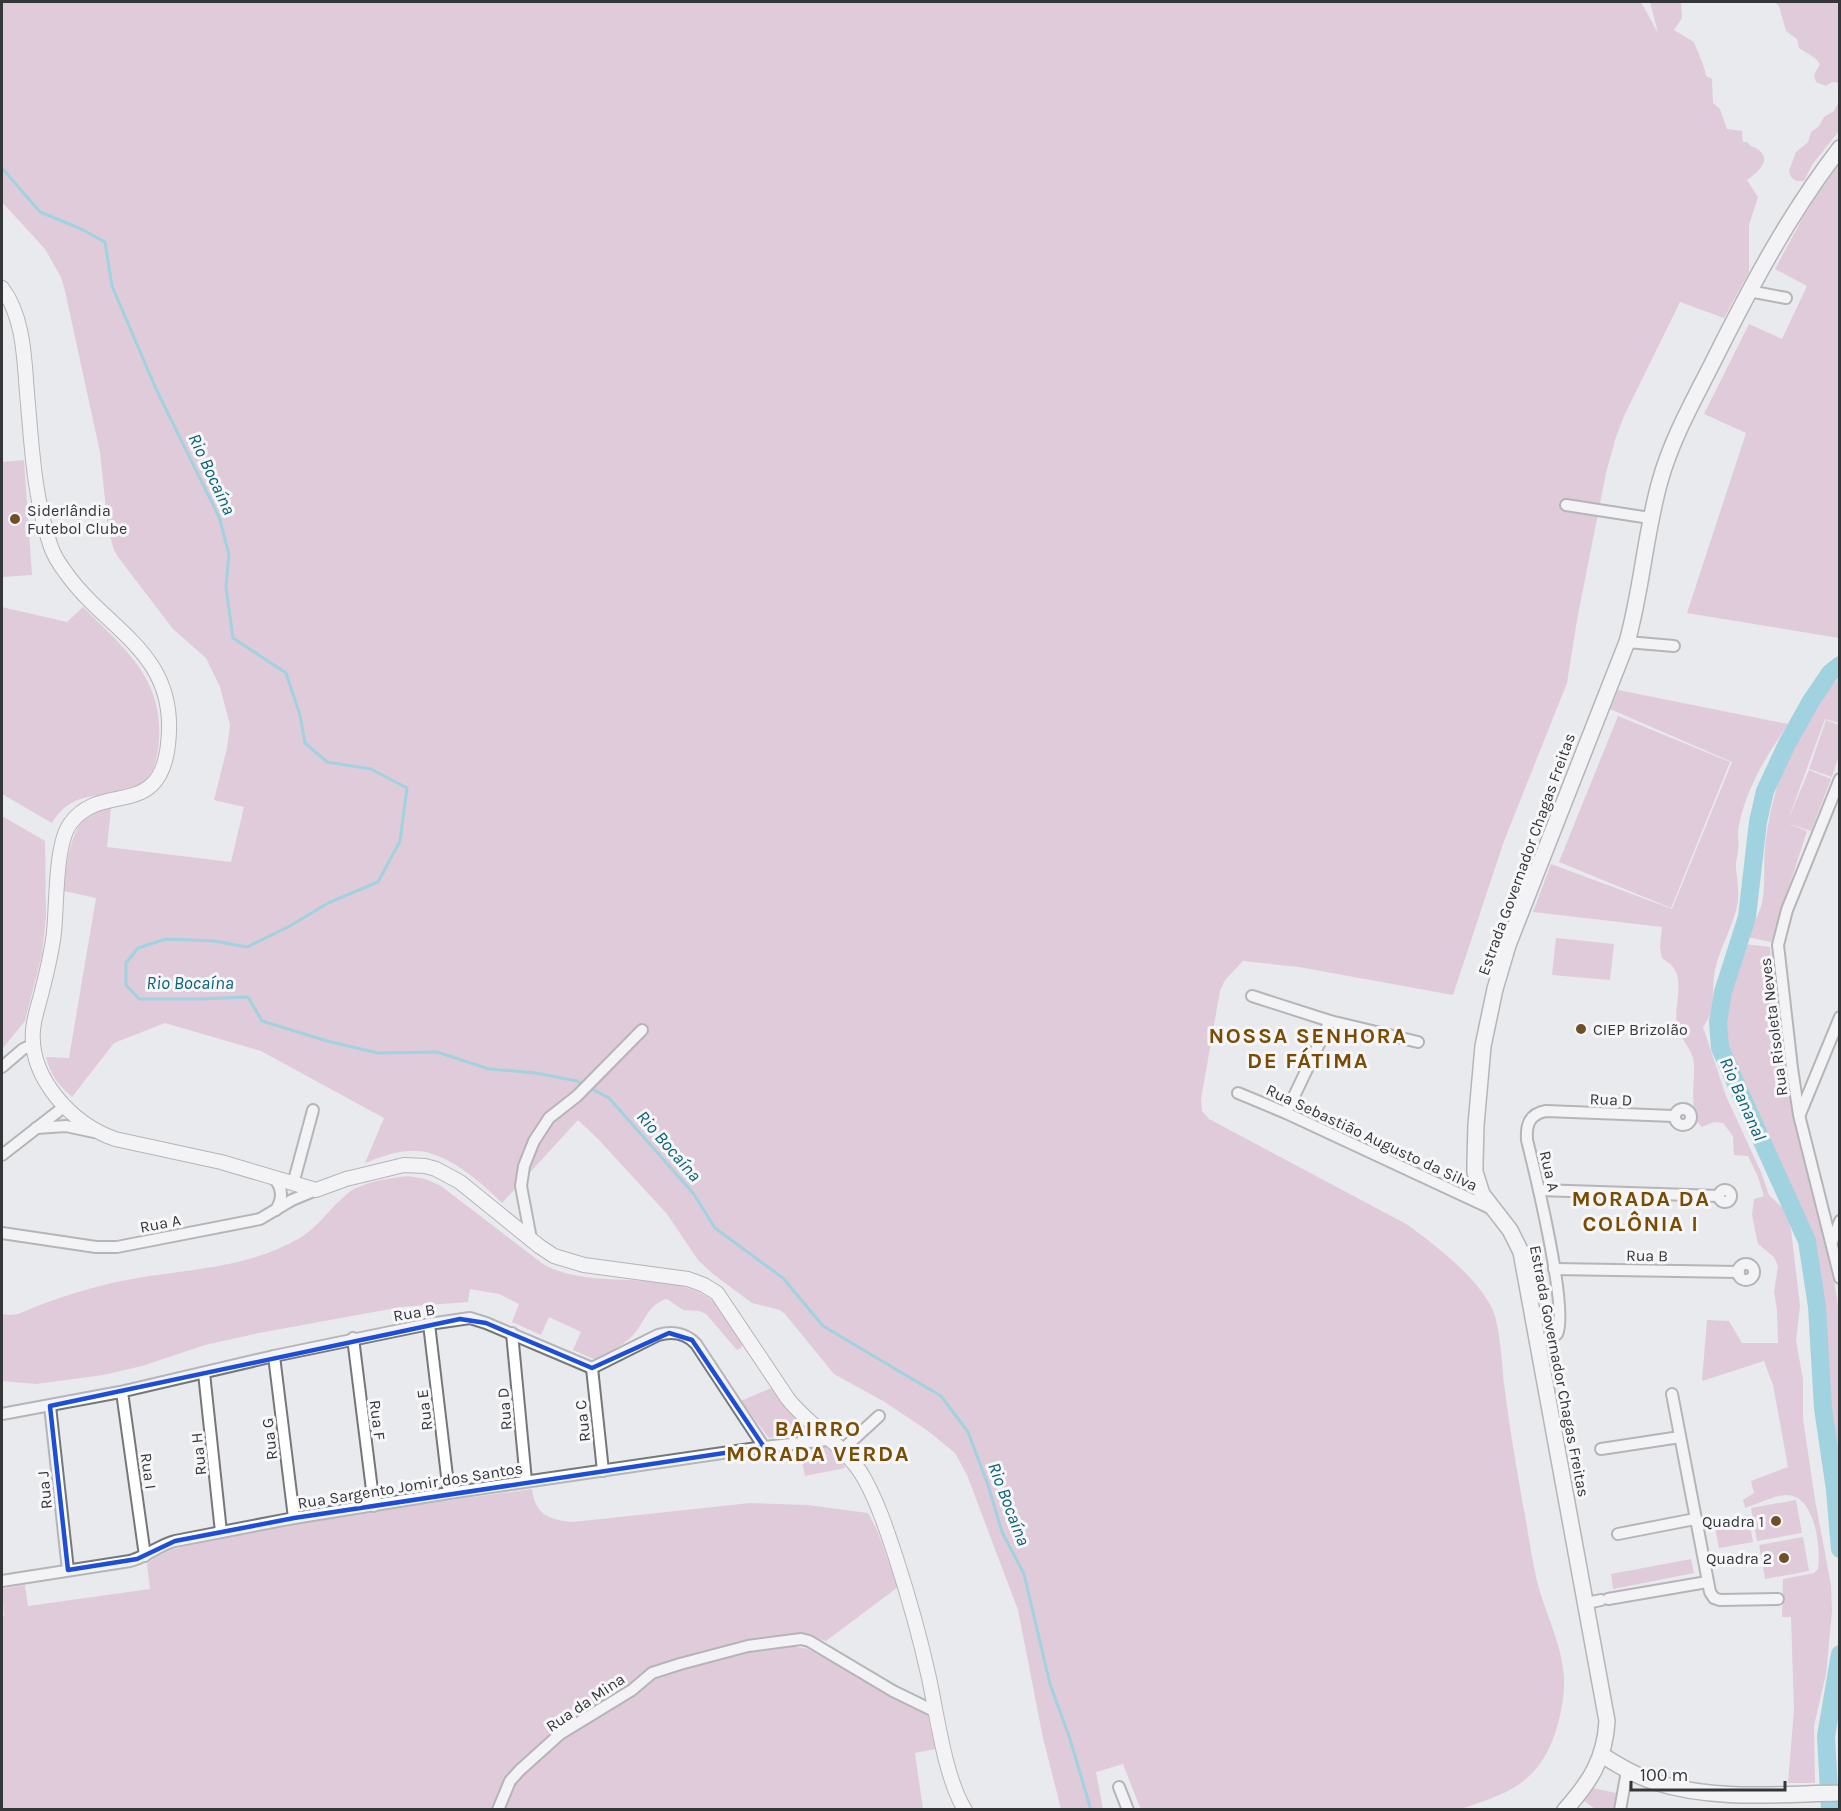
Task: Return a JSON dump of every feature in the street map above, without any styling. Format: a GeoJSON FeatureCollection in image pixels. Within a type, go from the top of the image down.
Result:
{"type":"FeatureCollection","features":[{"type":"Feature","properties":{"kind":"main road","name":"Estrada Governador Chagas Freitas"},"geometry":{"type":"LineString","coordinates":[[1565,1809],[1593,1773],[1602,1755],[1607,1720],[1598,1600],[1539,1343],[1521,1252],[1510,1230],[1484,1199],[1479,1190],[1475,1172],[1483,1046],[1490,1007],[1508,945],[1627,642],[1650,518],[1660,479],[1675,439],[1749,291],[1780,235],[1839,148]]}},
{"type":"Feature","properties":{"kind":"main road"},"geometry":{"type":"LineString","coordinates":[[1602,1755],[1627,1771],[1655,1782],[1698,1792],[1839,1793]]}},
{"type":"Feature","properties":{"kind":"street"},"geometry":{"type":"LineString","coordinates":[[2,288],[15,313],[22,341],[34,473],[51,548],[78,588],[149,660],[163,688],[169,717],[165,760],[153,786],[138,794],[89,807],[76,817],[67,828],[60,859],[51,952],[34,1024],[34,1044],[42,1074],[65,1106],[80,1121],[100,1134]]}},
{"type":"Feature","properties":{"kind":"street"},"geometry":{"type":"LineString","coordinates":[[1749,291],[1786,298]]}},
{"type":"Feature","properties":{"kind":"street"},"geometry":{"type":"LineString","coordinates":[[1566,505],[1650,518]]}},
{"type":"Feature","properties":{"kind":"street"},"geometry":{"type":"LineString","coordinates":[[1627,642],[1674,646]]}},
{"type":"Feature","properties":{"kind":"street","name":"Rua Risoleta Neves"},"geometry":{"type":"LineString","coordinates":[[1839,779],[1787,910],[1778,945],[1787,1034],[1799,1115],[1839,1278]]}},
{"type":"Feature","properties":{"kind":"street"},"geometry":{"type":"LineString","coordinates":[[1252,996],[1330,1021],[1418,1042]]}},
{"type":"Feature","properties":{"kind":"street"},"geometry":{"type":"LineString","coordinates":[[1799,1115],[1839,1017]]}},
{"type":"Feature","properties":{"kind":"street"},"geometry":{"type":"LineString","coordinates":[[1286,1113],[1330,1021]]}},
{"type":"Feature","properties":{"kind":"street"},"geometry":{"type":"LineString","coordinates":[[531,1239],[521,1185],[526,1160],[544,1124],[577,1096],[642,1030]]}},
{"type":"Feature","properties":{"kind":"street"},"geometry":{"type":"LineString","coordinates":[[2,1067],[23,1049],[34,1044]]}},
{"type":"Feature","properties":{"kind":"street","name":"Rua Sebastião Augusto da Silva"},"geometry":{"type":"LineString","coordinates":[[1238,1093],[1286,1113],[1493,1210]]}},
{"type":"Feature","properties":{"kind":"street"},"geometry":{"type":"LineString","coordinates":[[2,1155],[65,1106]]}},
{"type":"Feature","properties":{"kind":"street"},"geometry":{"type":"LineString","coordinates":[[293,1184],[313,1110]]}},
{"type":"Feature","properties":{"kind":"street","name":"Rua D"},"geometry":{"type":"LineString","coordinates":[[1546,1112],[1674,1116]]}},
{"type":"Feature","properties":{"kind":"street","name":"Rua A"},"geometry":{"type":"LineString","coordinates":[[1539,1343],[1554,1336],[1560,1326],[1560,1307],[1554,1269],[1527,1140],[1528,1122],[1536,1114],[1546,1112]]}},
{"type":"Feature","properties":{"kind":"street"},"geometry":{"type":"LineString","coordinates":[[35,1128],[66,1126],[221,1162],[316,1190],[346,1179],[393,1167],[425,1166],[436,1169],[460,1182],[547,1252],[574,1263],[679,1277],[711,1288],[721,1297],[747,1340],[788,1399],[828,1440],[853,1461],[864,1477],[885,1526],[907,1592],[922,1647],[953,1785],[965,1809]]}},
{"type":"Feature","properties":{"kind":"street"},"geometry":{"type":"LineString","coordinates":[[274,1178],[281,1191],[280,1202],[276,1210]]}},
{"type":"Feature","properties":{"kind":"street","name":"Rua A"},"geometry":{"type":"LineString","coordinates":[[2,1233],[96,1247],[117,1247],[253,1221],[316,1190]]}},
{"type":"Feature","properties":{"kind":"street"},"geometry":{"type":"LineString","coordinates":[[1539,1190],[1719,1196]]}},
{"type":"Feature","properties":{"kind":"street"},"geometry":{"type":"LineString","coordinates":[[1832,1243],[1839,1221]]}},
{"type":"Feature","properties":{"kind":"street","name":"Rua B"},"geometry":{"type":"LineString","coordinates":[[1554,1269],[1738,1272]]}},
{"type":"Feature","properties":{"kind":"street","name":"Rua B"},"geometry":{"type":"LineString","coordinates":[[2,1414],[122,1392],[353,1338],[470,1318],[512,1333],[592,1368]]}},
{"type":"Feature","properties":{"kind":"street","name":"Rua E"},"geometry":{"type":"LineString","coordinates":[[429,1324],[449,1493]]}},
{"type":"Feature","properties":{"kind":"street","name":"Rua D"},"geometry":{"type":"LineString","coordinates":[[512,1333],[526,1482]]}},
{"type":"Feature","properties":{"kind":"street"},"geometry":{"type":"LineString","coordinates":[[592,1368],[658,1335],[674,1333],[684,1335],[696,1344],[764,1446]]}},
{"type":"Feature","properties":{"kind":"street","name":"Rua F"},"geometry":{"type":"LineString","coordinates":[[353,1338],[374,1506]]}},
{"type":"Feature","properties":{"kind":"street","name":"Rua G"},"geometry":{"type":"LineString","coordinates":[[274,1356],[294,1518]]}},
{"type":"Feature","properties":{"kind":"street","name":"Rua C"},"geometry":{"type":"LineString","coordinates":[[592,1368],[603,1471]]}},
{"type":"Feature","properties":{"kind":"street","name":"Rua H"},"geometry":{"type":"LineString","coordinates":[[204,1373],[221,1532]]}},
{"type":"Feature","properties":{"kind":"street","name":"Rua I"},"geometry":{"type":"LineString","coordinates":[[122,1392],[145,1556]]}},
{"type":"Feature","properties":{"kind":"street"},"geometry":{"type":"LineString","coordinates":[[1672,1394],[1710,1592],[1717,1599],[1778,1599]]}},
{"type":"Feature","properties":{"kind":"street","name":"Rua J"},"geometry":{"type":"LineString","coordinates":[[50,1406],[68,1570]]}},
{"type":"Feature","properties":{"kind":"street"},"geometry":{"type":"LineString","coordinates":[[842,1450],[879,1416]]}},
{"type":"Feature","properties":{"kind":"street"},"geometry":{"type":"LineString","coordinates":[[1601,1449],[1680,1437]]}},
{"type":"Feature","properties":{"kind":"street","name":"Rua Sargento Jomir dos Santos"},"geometry":{"type":"LineString","coordinates":[[2,1581],[130,1561],[145,1556],[168,1542],[294,1518],[764,1446],[828,1440]]}},
{"type":"Feature","properties":{"kind":"street"},"geometry":{"type":"LineString","coordinates":[[1618,1534],[1695,1519]]}},
{"type":"Feature","properties":{"kind":"street"},"geometry":{"type":"LineString","coordinates":[[1598,1600],[1707,1582]]}},
{"type":"Feature","properties":{"kind":"street","name":"Rua da Mina"},"geometry":{"type":"LineString","coordinates":[[498,1809],[510,1781],[560,1734],[632,1690],[652,1673],[748,1646],[801,1639],[823,1648],[893,1691],[936,1712]]}},
{"type":"Feature","properties":{"kind":"street"},"geometry":{"type":"LineString","coordinates":[[1620,1809],[1627,1771]]}},
{"type":"Feature","properties":{"kind":"street"},"geometry":{"type":"LineString","coordinates":[[1119,1786],[1128,1809]]}},
{"type":"Feature","properties":{"kind":"highlighted area"},"geometry":{"type":"Polygon","coordinates":[[[460,1319],[486,1323],[592,1368],[669,1333],[692,1340],[764,1447],[294,1518],[175,1541],[137,1559],[68,1570],[50,1406],[460,1319]]]}},
{"type":"Feature","properties":{"kind":"shaded area"},"geometry":{"type":"Polygon","coordinates":[[[2,2],[1641,2],[1658,33],[1650,2],[1681,2],[1682,18],[1674,30],[1694,42],[1706,76],[1712,79],[1713,103],[1720,109],[1727,129],[1742,131],[1743,142],[1758,149],[1763,155],[1761,167],[1747,180],[1758,197],[1749,225],[1749,272],[1724,318],[1680,302],[1624,416],[1606,473],[1567,683],[1504,841],[1453,995],[1299,967],[1243,961],[1225,980],[1220,991],[1201,1099],[1202,1111],[1209,1119],[1408,1225],[1466,1273],[1492,1308],[1499,1334],[1510,1430],[1533,1562],[1540,1593],[1560,1653],[1564,1677],[1562,1708],[1553,1739],[1546,1755],[1527,1778],[1504,1793],[1460,1809],[1141,1810],[1123,1764],[1096,1772],[1103,1809],[1061,1809],[1043,1738],[1018,1610],[967,1475],[955,1453],[928,1431],[883,1401],[834,1374],[780,1310],[752,1303],[713,1274],[698,1260],[667,1214],[578,1120],[502,1203],[462,1169],[427,1152],[402,1152],[365,1163],[384,1118],[261,1051],[165,1023],[114,1043],[72,1097],[59,1084],[46,1057],[69,1058],[96,898],[64,891],[70,850],[82,821],[99,810],[111,808],[107,847],[231,862],[244,807],[214,800],[227,748],[230,725],[220,687],[206,658],[173,629],[114,550],[108,529],[100,452],[61,277],[45,249],[2,202],[2,2]]]}},
{"type":"Feature","properties":{"kind":"shaded area"},"geometry":{"type":"Polygon","coordinates":[[[1775,2],[1839,2],[1839,83],[1832,82],[1826,86],[1816,82],[1814,75],[1820,64],[1799,48],[1797,39],[1786,31],[1779,6],[1775,2]]]}},
{"type":"Feature","properties":{"kind":"shaded area"},"geometry":{"type":"Polygon","coordinates":[[[1839,101],[1839,131],[1812,165],[1804,181],[1796,181],[1791,177],[1789,171],[1796,152],[1808,142],[1811,132],[1819,126],[1824,117],[1834,111],[1839,101]]]}},
{"type":"Feature","properties":{"kind":"shaded area"},"geometry":{"type":"Polygon","coordinates":[[[1839,162],[1839,638],[1687,613],[1746,433],[1704,414],[1749,324],[1782,339],[1807,286],[1775,269],[1814,197],[1839,162]]]}},
{"type":"Feature","properties":{"kind":"shaded area","name":"Siderlândia Futebol Clube"},"geometry":{"type":"Polygon","coordinates":[[[24,460],[32,575],[2,577],[2,462],[24,460]]]}},
{"type":"Feature","properties":{"kind":"shaded area"},"geometry":{"type":"Polygon","coordinates":[[[2,607],[67,622],[83,607],[128,653],[150,686],[159,726],[156,760],[144,782],[128,790],[92,796],[71,803],[52,823],[2,794],[2,607]]]}},
{"type":"Feature","properties":{"kind":"shaded area"},"geometry":{"type":"Polygon","coordinates":[[[1839,678],[1839,723],[1825,719],[1788,820],[1809,770],[1831,779],[1811,831],[1787,823],[1807,831],[1771,942],[1747,937],[1762,903],[1768,825],[1779,779],[1798,734],[1823,695],[1839,678]]]}},
{"type":"Feature","properties":{"kind":"shaded area"},"geometry":{"type":"Polygon","coordinates":[[[1618,690],[1788,724],[1757,775],[1741,816],[1736,866],[1738,900],[1734,918],[1717,961],[1712,1006],[1703,1027],[1726,1096],[1761,1172],[1769,1195],[1788,1213],[1791,1230],[1800,1306],[1796,1341],[1803,1379],[1803,1419],[1831,1585],[1832,1611],[1826,1674],[1814,1726],[1815,1783],[1788,1783],[1794,1710],[1791,1617],[1782,1617],[1783,1579],[1814,1573],[1818,1569],[1817,1535],[1814,1523],[1803,1503],[1795,1497],[1785,1495],[1770,1498],[1745,1508],[1743,1500],[1754,1493],[1751,1481],[1788,1467],[1773,1385],[1764,1361],[1702,1381],[1707,1320],[1729,1321],[1742,1343],[1778,1343],[1774,1292],[1778,1266],[1774,1257],[1758,1244],[1752,1215],[1754,1199],[1764,1196],[1758,1177],[1748,1156],[1734,1155],[1733,1136],[1723,1123],[1714,1122],[1702,1127],[1695,1115],[1694,1064],[1677,1026],[1678,980],[1673,967],[1662,958],[1660,947],[1662,927],[1533,912],[1551,864],[1672,909],[1732,762],[1610,709],[1618,690]]]}},
{"type":"Feature","properties":{"kind":"shaded area"},"geometry":{"type":"Polygon","coordinates":[[[1618,716],[1730,762],[1671,908],[1559,862],[1618,716]]]}},
{"type":"Feature","properties":{"kind":"shaded area"},"geometry":{"type":"Polygon","coordinates":[[[1826,720],[1839,725],[1839,755],[1832,777],[1809,769],[1826,720]]]}},
{"type":"Feature","properties":{"kind":"shaded area"},"geometry":{"type":"Polygon","coordinates":[[[2,816],[45,841],[46,916],[42,954],[25,1021],[2,1049],[2,816]]]}},
{"type":"Feature","properties":{"kind":"shaded area"},"geometry":{"type":"Polygon","coordinates":[[[1556,938],[1614,944],[1610,980],[1552,975],[1556,938]]]}},
{"type":"Feature","properties":{"kind":"shaded area"},"geometry":{"type":"Polygon","coordinates":[[[1744,944],[1770,947],[1778,1027],[1795,1121],[1828,1243],[1839,1312],[1839,1519],[1825,1414],[1820,1302],[1810,1239],[1744,1097],[1725,1042],[1726,1008],[1744,944]]]}},
{"type":"Feature","properties":{"kind":"shaded area"},"geometry":{"type":"Polygon","coordinates":[[[408,1176],[425,1179],[441,1186],[543,1264],[562,1272],[584,1277],[676,1285],[696,1291],[718,1305],[726,1315],[743,1342],[741,1348],[737,1350],[706,1314],[683,1310],[667,1299],[660,1301],[651,1309],[628,1340],[596,1360],[573,1350],[581,1332],[549,1317],[541,1335],[512,1322],[519,1304],[499,1294],[470,1289],[468,1302],[401,1307],[259,1333],[205,1345],[142,1366],[103,1375],[36,1384],[2,1381],[2,1314],[18,1314],[72,1294],[113,1283],[237,1262],[279,1249],[313,1228],[341,1199],[360,1186],[408,1176]]]}},
{"type":"Feature","properties":{"kind":"shaded area"},"geometry":{"type":"Polygon","coordinates":[[[771,1388],[812,1434],[769,1438],[741,1401],[771,1388]]]}},
{"type":"Feature","properties":{"kind":"shaded area"},"geometry":{"type":"Polygon","coordinates":[[[826,1445],[838,1454],[845,1468],[805,1476],[799,1448],[826,1445]]]}},
{"type":"Feature","properties":{"kind":"shaded area"},"geometry":{"type":"Polygon","coordinates":[[[532,1489],[536,1504],[544,1514],[556,1520],[573,1522],[750,1503],[808,1505],[868,1513],[877,1530],[898,1587],[826,1641],[807,1635],[656,1669],[659,1678],[712,1661],[756,1651],[794,1647],[808,1649],[928,1716],[935,1749],[915,1753],[923,1809],[2,1809],[2,1617],[4,1616],[2,1589],[25,1585],[28,1606],[150,1589],[147,1564],[181,1547],[336,1516],[532,1489]]]}},
{"type":"Feature","properties":{"kind":"shaded area","name":"Quadra 1"},"geometry":{"type":"Polygon","coordinates":[[[1796,1500],[1802,1533],[1757,1541],[1751,1508],[1796,1500]]]}},
{"type":"Feature","properties":{"kind":"shaded area"},"geometry":{"type":"Polygon","coordinates":[[[1748,1515],[1753,1542],[1719,1548],[1714,1522],[1748,1515]]]}},
{"type":"Feature","properties":{"kind":"shaded area","name":"Quadra 2"},"geometry":{"type":"Polygon","coordinates":[[[1803,1537],[1809,1571],[1765,1579],[1759,1545],[1803,1537]]]}},
{"type":"Feature","properties":{"kind":"shaded area"},"geometry":{"type":"Polygon","coordinates":[[[1691,1559],[1694,1573],[1613,1589],[1611,1574],[1691,1559]]]}},
{"type":"Feature","properties":{"kind":"shaded area"},"geometry":{"type":"Polygon","coordinates":[[[1588,1787],[1616,1793],[1613,1809],[1595,1809],[1582,1799],[1588,1787]]]}},
{"type":"Feature","properties":{"kind":"waterway","name":"Rio Bocaína"},"geometry":{"type":"LineString","coordinates":[[2,168],[40,212],[79,228],[105,242],[112,286],[156,389],[219,517],[229,554],[226,587],[233,638],[286,673],[300,715],[305,743],[327,762],[371,769],[407,788],[400,841],[378,882],[328,903],[290,926],[247,947],[214,941],[166,939],[138,948],[126,963],[126,985],[139,999],[248,997],[262,1021],[327,1041],[378,1053],[437,1052],[489,1069],[536,1073],[577,1081],[609,1098],[693,1193],[715,1228],[783,1278],[823,1326],[941,1396],[968,1432],[988,1485],[1002,1532],[1024,1574],[1050,1684],[1070,1739],[1091,1810]]}},
{"type":"Feature","properties":{"kind":"waterway","name":"Rio Bananal"},"geometry":{"type":"LineString","coordinates":[[1840,665],[1830,673],[1811,701],[1787,744],[1765,791],[1758,822],[1747,917],[1723,992],[1718,1022],[1720,1048],[1807,1241],[1817,1307],[1823,1408],[1835,1490],[1840,1549]]}},
{"type":"Feature","properties":{"kind":"waterway","name":"Rio Bananal"},"geometry":{"type":"LineString","coordinates":[[1830,1810],[1826,1736],[1840,1654]]}},
{"type":"Feature","properties":{"kind":"place","name":"Siderlândia Futebol Clube"},"geometry":{"type":"Point","coordinates":[15,519]}},
{"type":"Feature","properties":{"kind":"place","name":"CIEP Brizolão"},"geometry":{"type":"Point","coordinates":[1581,1029]}},
{"type":"Feature","properties":{"kind":"place","name":"Quadra 1"},"geometry":{"type":"Point","coordinates":[1776,1521]}},
{"type":"Feature","properties":{"kind":"place","name":"Quadra 2"},"geometry":{"type":"Point","coordinates":[1784,1558]}},
{"type":"Feature","properties":{"kind":"district","name":"NOSSA SENHORA DE FÁTIMA"},"geometry":{"type":"Point","coordinates":[1308,1048]}},
{"type":"Feature","properties":{"kind":"district","name":"MORADA DA COLÔNIA I"},"geometry":{"type":"Point","coordinates":[1641,1210]}},
{"type":"Feature","properties":{"kind":"district","name":"BAIRRO MORADA VERDA"},"geometry":{"type":"Point","coordinates":[818,1440]}}]}
